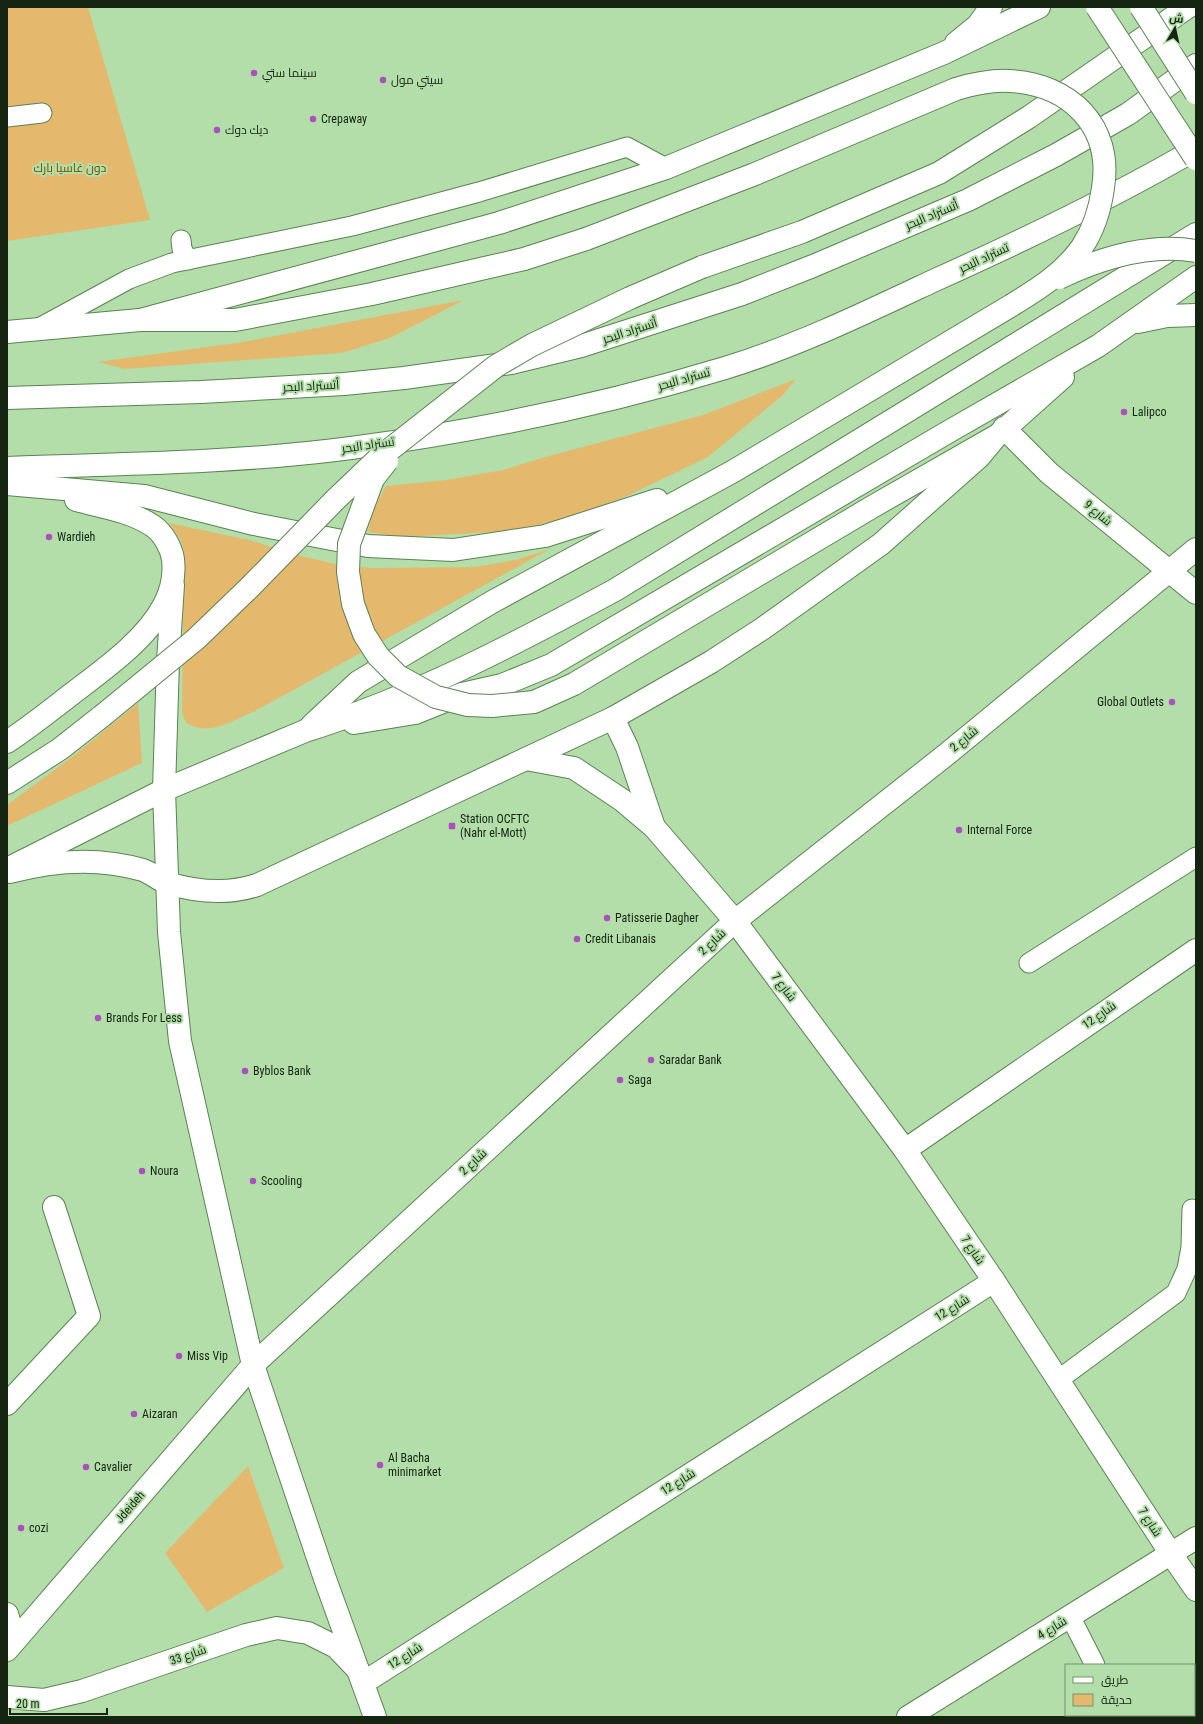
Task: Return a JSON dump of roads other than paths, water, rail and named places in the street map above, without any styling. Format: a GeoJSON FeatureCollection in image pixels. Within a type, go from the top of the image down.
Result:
{"type":"FeatureCollection","features":[{"type":"Feature","properties":{"kind":"main road"},"geometry":{"type":"LineString","coordinates":[[944,53],[978,25],[991,7]]}},
{"type":"Feature","properties":{"kind":"main road"},"geometry":{"type":"LineString","coordinates":[[140,320],[499,223],[666,168],[944,53],[1039,7]]}},
{"type":"Feature","properties":{"kind":"main road"},"geometry":{"type":"LineString","coordinates":[[1097,7],[1196,159]]}},
{"type":"Feature","properties":{"kind":"main road"},"geometry":{"type":"LineString","coordinates":[[1141,7],[1196,93]]}},
{"type":"Feature","properties":{"kind":"main road"},"geometry":{"type":"LineString","coordinates":[[7,783],[60,749],[196,639],[357,478],[496,366],[532,345],[630,298],[702,267],[802,232],[939,173],[1029,118],[1188,7]]}},
{"type":"Feature","properties":{"kind":"main road","name":"أتستراد البحر"},"geometry":{"type":"LineString","coordinates":[[7,398],[201,392],[344,384],[404,378],[511,362],[581,346],[742,294],[814,266],[968,200],[1056,155],[1128,114],[1196,65]]}},
{"type":"Feature","properties":{"kind":"main road"},"geometry":{"type":"LineString","coordinates":[[7,332],[140,320],[235,320],[372,294],[524,259],[586,239],[755,174],[956,88],[974,84],[1009,81],[1043,87],[1076,104],[1088,116],[1101,142],[1105,165],[1104,182],[1097,219],[1081,249],[1047,284]]}},
{"type":"Feature","properties":{"kind":"main road","name":"تستراد البحر"},"geometry":{"type":"LineString","coordinates":[[7,468],[216,460],[318,451],[436,435],[524,420],[600,403],[726,367],[836,326],[998,252],[1146,178],[1196,149]]}},
{"type":"Feature","properties":{"kind":"main road"},"geometry":{"type":"LineString","coordinates":[[7,869],[164,790],[306,731],[328,724],[454,673],[615,590],[1196,234]]}},
{"type":"Feature","properties":{"kind":"main road"},"geometry":{"type":"LineString","coordinates":[[306,731],[358,682],[492,602],[732,472],[1047,284],[1080,268],[1127,254],[1148,250],[1196,251]]}},
{"type":"Feature","properties":{"kind":"main road"},"geometry":{"type":"LineString","coordinates":[[306,731],[415,714],[462,694],[502,685],[551,664],[1098,346],[1196,277]]}},
{"type":"Feature","properties":{"kind":"main road"},"geometry":{"type":"LineString","coordinates":[[1127,326],[1148,319],[1166,316],[1196,315]]}},
{"type":"Feature","properties":{"kind":"main road"},"geometry":{"type":"LineString","coordinates":[[7,873],[57,862],[81,861],[122,866],[144,871],[167,882],[211,892],[229,892],[257,885],[613,718],[659,693],[762,629],[881,544],[979,457],[1001,432],[1098,346]]}},
{"type":"Feature","properties":{"kind":"main road"},"geometry":{"type":"LineString","coordinates":[[405,438],[374,479],[349,544],[348,572],[353,604],[364,634],[378,656],[398,676],[436,697],[468,705],[492,706],[534,702],[574,684],[872,506],[1001,432]]}},
{"type":"Feature","properties":{"kind":"main road","name":"شارع 9"},"geometry":{"type":"LineString","coordinates":[[1001,432],[1196,593]]}},
{"type":"Feature","properties":{"kind":"main road"},"geometry":{"type":"LineString","coordinates":[[15,485],[144,496],[254,524],[368,546],[453,550],[545,536],[632,510],[732,472]]}},
{"type":"Feature","properties":{"kind":"main road"},"geometry":{"type":"LineString","coordinates":[[15,485],[120,512],[154,527],[164,538],[172,551],[174,567],[168,661],[164,790],[169,932],[180,1041],[253,1365],[324,1576],[375,1717]]}},
{"type":"Feature","properties":{"kind":"main road","name":"شارع 2"},"geometry":{"type":"LineString","coordinates":[[253,1365],[735,921],[946,754],[1168,570],[1196,549]]}},
{"type":"Feature","properties":{"kind":"main road"},"geometry":{"type":"LineString","coordinates":[[7,742],[98,673],[133,643],[145,631],[163,606],[173,583]]}},
{"type":"Feature","properties":{"kind":"main road"},"geometry":{"type":"LineString","coordinates":[[613,718],[627,747],[654,827]]}},
{"type":"Feature","properties":{"kind":"main road"},"geometry":{"type":"LineString","coordinates":[[526,759],[574,768],[622,800],[654,827]]}},
{"type":"Feature","properties":{"kind":"main road","name":"شارع 7"},"geometry":{"type":"LineString","coordinates":[[654,827],[735,921],[905,1150],[994,1281],[1171,1554],[1196,1590]]}},
{"type":"Feature","properties":{"kind":"main road","name":"شارع 12"},"geometry":{"type":"LineString","coordinates":[[905,1150],[1196,950]]}},
{"type":"Feature","properties":{"kind":"main road"},"geometry":{"type":"LineString","coordinates":[[7,1404],[89,1316],[54,1207]]}},
{"type":"Feature","properties":{"kind":"main road","name":"شارع 12"},"geometry":{"type":"LineString","coordinates":[[360,1676],[994,1281]]}},
{"type":"Feature","properties":{"kind":"main road","name":"Jdeideh"},"geometry":{"type":"LineString","coordinates":[[11,1645],[253,1365]]}},
{"type":"Feature","properties":{"kind":"main road","name":"شارع 4"},"geometry":{"type":"LineString","coordinates":[[908,1717],[1196,1538]]}},
{"type":"Feature","properties":{"kind":"main road"},"geometry":{"type":"LineString","coordinates":[[7,1614],[11,1645]]}},
{"type":"Feature","properties":{"kind":"main road","name":"شارع 33"},"geometry":{"type":"LineString","coordinates":[[7,1697],[44,1700],[82,1691],[246,1635],[277,1628],[308,1633],[336,1647],[360,1676]]}},
{"type":"Feature","properties":{"kind":"lane"},"geometry":{"type":"LineString","coordinates":[[7,117],[42,113]]}},
{"type":"Feature","properties":{"kind":"lane"},"geometry":{"type":"LineString","coordinates":[[39,328],[129,279],[172,263],[352,226],[479,192],[627,147],[666,168]]}},
{"type":"Feature","properties":{"kind":"lane"},"geometry":{"type":"LineString","coordinates":[[181,240],[182,249],[188,260]]}},
{"type":"Feature","properties":{"kind":"lane"},"geometry":{"type":"LineString","coordinates":[[1029,962],[1196,857]]}},
{"type":"Feature","properties":{"kind":"lane"},"geometry":{"type":"LineString","coordinates":[[1058,1380],[1176,1293],[1188,1269],[1191,1248],[1192,1209]]}},
{"type":"Feature","properties":{"kind":"lane"},"geometry":{"type":"LineString","coordinates":[[1070,1616],[1094,1664]]}},
{"type":"Feature","properties":{"kind":"place","name":"سينما ستي"},"geometry":{"type":"Point","coordinates":[254,73]}},
{"type":"Feature","properties":{"kind":"place","name":"سيتي مول"},"geometry":{"type":"Point","coordinates":[383,80]}},
{"type":"Feature","properties":{"kind":"place","name":"Crepaway"},"geometry":{"type":"Point","coordinates":[313,119]}},
{"type":"Feature","properties":{"kind":"place","name":"ديك دوك"},"geometry":{"type":"Point","coordinates":[217,130]}},
{"type":"Feature","properties":{"kind":"place","name":"Lalipco"},"geometry":{"type":"Point","coordinates":[1124,412]}},
{"type":"Feature","properties":{"kind":"place","name":"Wardieh"},"geometry":{"type":"Point","coordinates":[49,537]}},
{"type":"Feature","properties":{"kind":"place","name":"Global Outlets"},"geometry":{"type":"Point","coordinates":[1172,702]}},
{"type":"Feature","properties":{"kind":"place","name":"Station OCFTC (Nahr el-Mott)"},"geometry":{"type":"Point","coordinates":[452,826]}},
{"type":"Feature","properties":{"kind":"place","name":"Internal Force"},"geometry":{"type":"Point","coordinates":[959,830]}},
{"type":"Feature","properties":{"kind":"place","name":"Patisserie Dagher"},"geometry":{"type":"Point","coordinates":[607,918]}},
{"type":"Feature","properties":{"kind":"place","name":"Credit Libanais"},"geometry":{"type":"Point","coordinates":[577,939]}},
{"type":"Feature","properties":{"kind":"place","name":"Brands For Less"},"geometry":{"type":"Point","coordinates":[98,1018]}},
{"type":"Feature","properties":{"kind":"place","name":"Saradar Bank"},"geometry":{"type":"Point","coordinates":[651,1060]}},
{"type":"Feature","properties":{"kind":"place","name":"Byblos Bank"},"geometry":{"type":"Point","coordinates":[245,1071]}},
{"type":"Feature","properties":{"kind":"place","name":"Saga"},"geometry":{"type":"Point","coordinates":[620,1080]}},
{"type":"Feature","properties":{"kind":"place","name":"Noura"},"geometry":{"type":"Point","coordinates":[142,1171]}},
{"type":"Feature","properties":{"kind":"place","name":"Scooling"},"geometry":{"type":"Point","coordinates":[253,1181]}},
{"type":"Feature","properties":{"kind":"place","name":"Miss Vip"},"geometry":{"type":"Point","coordinates":[179,1356]}},
{"type":"Feature","properties":{"kind":"place","name":"Aizaran"},"geometry":{"type":"Point","coordinates":[134,1414]}},
{"type":"Feature","properties":{"kind":"place","name":"Al Bacha minimarket"},"geometry":{"type":"Point","coordinates":[380,1465]}},
{"type":"Feature","properties":{"kind":"place","name":"Cavalier"},"geometry":{"type":"Point","coordinates":[86,1467]}},
{"type":"Feature","properties":{"kind":"place","name":"cozi"},"geometry":{"type":"Point","coordinates":[21,1528]}},
{"type":"Feature","properties":{"kind":"park label","name":"دون غاسيا بارك"},"geometry":{"type":"Point","coordinates":[70,168]}}]}
